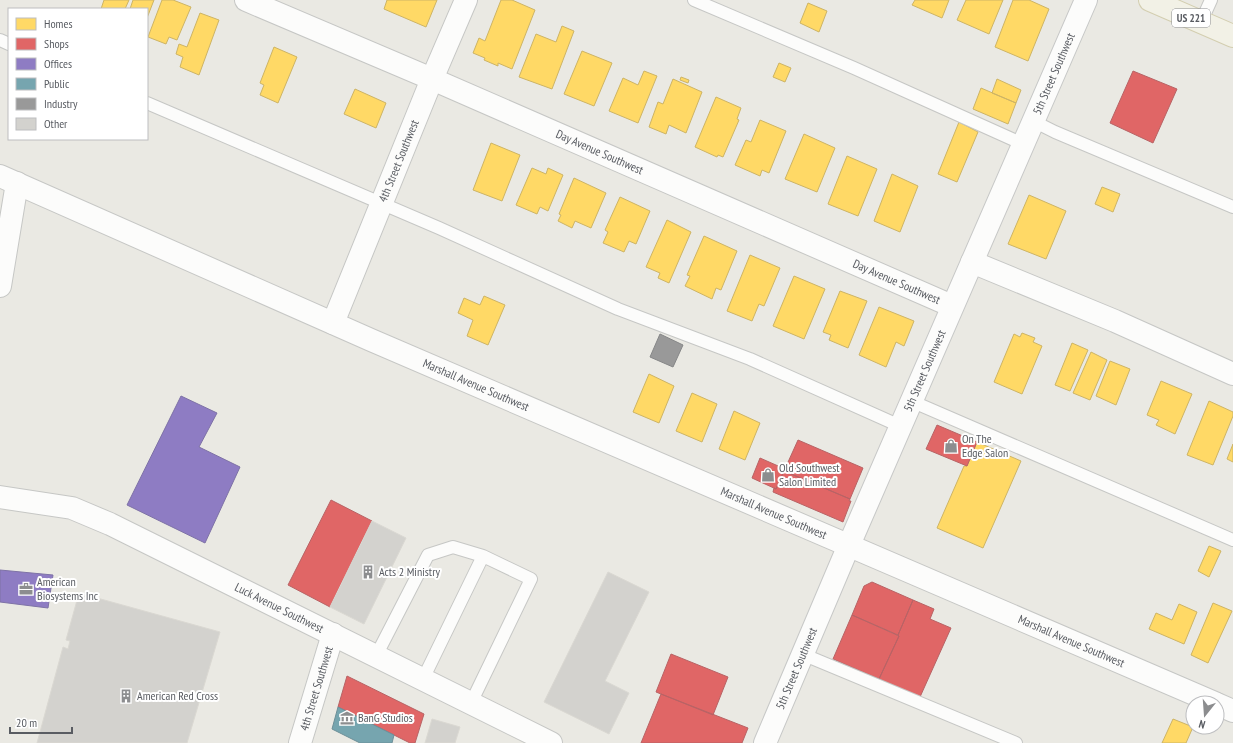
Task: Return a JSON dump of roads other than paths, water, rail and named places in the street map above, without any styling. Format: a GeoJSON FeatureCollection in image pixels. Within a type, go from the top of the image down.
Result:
{"type":"FeatureCollection","features":[{"type":"Feature","properties":{"kind":"main road","name":"US 221"},"geometry":{"type":"LineString","coordinates":[[1150,0],[1233,36]]}},
{"type":"Feature","properties":{"kind":"street","name":"Day Avenue Southwest"},"geometry":{"type":"LineString","coordinates":[[246,0],[432,79],[952,306]]}},
{"type":"Feature","properties":{"kind":"street","name":"4th Street Southwest"},"geometry":{"type":"LineString","coordinates":[[333,323],[432,79],[466,0]]}},
{"type":"Feature","properties":{"kind":"street","name":"5th Street Southwest"},"geometry":{"type":"LineString","coordinates":[[765,743],[900,426],[1086,0]]}},
{"type":"Feature","properties":{"kind":"street"},"geometry":{"type":"LineString","coordinates":[[0,286],[8,179]]}},
{"type":"Feature","properties":{"kind":"street","name":"Marshall Avenue Southwest"},"geometry":{"type":"LineString","coordinates":[[8,179],[675,472],[849,545],[1195,695]]}},
{"type":"Feature","properties":{"kind":"street"},"geometry":{"type":"LineString","coordinates":[[972,262],[1115,321],[1233,374]]}},
{"type":"Feature","properties":{"kind":"street","name":"Luck Avenue Southwest"},"geometry":{"type":"LineString","coordinates":[[0,497],[72,508],[110,524],[551,743]]}},
{"type":"Feature","properties":{"kind":"street","name":"4th Street Southwest"},"geometry":{"type":"LineString","coordinates":[[300,743],[333,634]]}},
{"type":"Feature","properties":{"kind":"lane"},"geometry":{"type":"LineString","coordinates":[[694,0],[854,68],[1023,144]]}},
{"type":"Feature","properties":{"kind":"lane"},"geometry":{"type":"LineString","coordinates":[[1201,22],[1211,0]]}},
{"type":"Feature","properties":{"kind":"lane"},"geometry":{"type":"LineString","coordinates":[[148,103],[382,204],[618,309],[750,360],[900,426]]}},
{"type":"Feature","properties":{"kind":"lane"},"geometry":{"type":"LineString","coordinates":[[1033,121],[1062,135],[1233,207]]}},
{"type":"Feature","properties":{"kind":"lane"},"geometry":{"type":"LineString","coordinates":[[911,401],[1233,540]]}},
{"type":"Feature","properties":{"kind":"lane"},"geometry":{"type":"LineString","coordinates":[[376,656],[428,555],[453,547],[483,556],[531,579],[471,703]]}},
{"type":"Feature","properties":{"kind":"lane"},"geometry":{"type":"LineString","coordinates":[[424,679],[483,556]]}},
{"type":"Feature","properties":{"kind":"lane"},"geometry":{"type":"LineString","coordinates":[[802,654],[1016,743]]}},
{"type":"Feature","properties":{"kind":"place","name":"On The Edge Salon"},"geometry":{"type":"Point","coordinates":[951,446]}},
{"type":"Feature","properties":{"kind":"place","name":"Old Southwest Salon Limited"},"geometry":{"type":"Point","coordinates":[768,475]}},
{"type":"Feature","properties":{"kind":"place","name":"Acts 2 Ministry"},"geometry":{"type":"Point","coordinates":[368,572]}},
{"type":"Feature","properties":{"kind":"place","name":"American Biosystems Inc"},"geometry":{"type":"Point","coordinates":[26,589]}},
{"type":"Feature","properties":{"kind":"place","name":"American Red Cross"},"geometry":{"type":"Point","coordinates":[126,696]}},
{"type":"Feature","properties":{"kind":"place","name":"BanG Studios"},"geometry":{"type":"Point","coordinates":[347,718]}}]}
